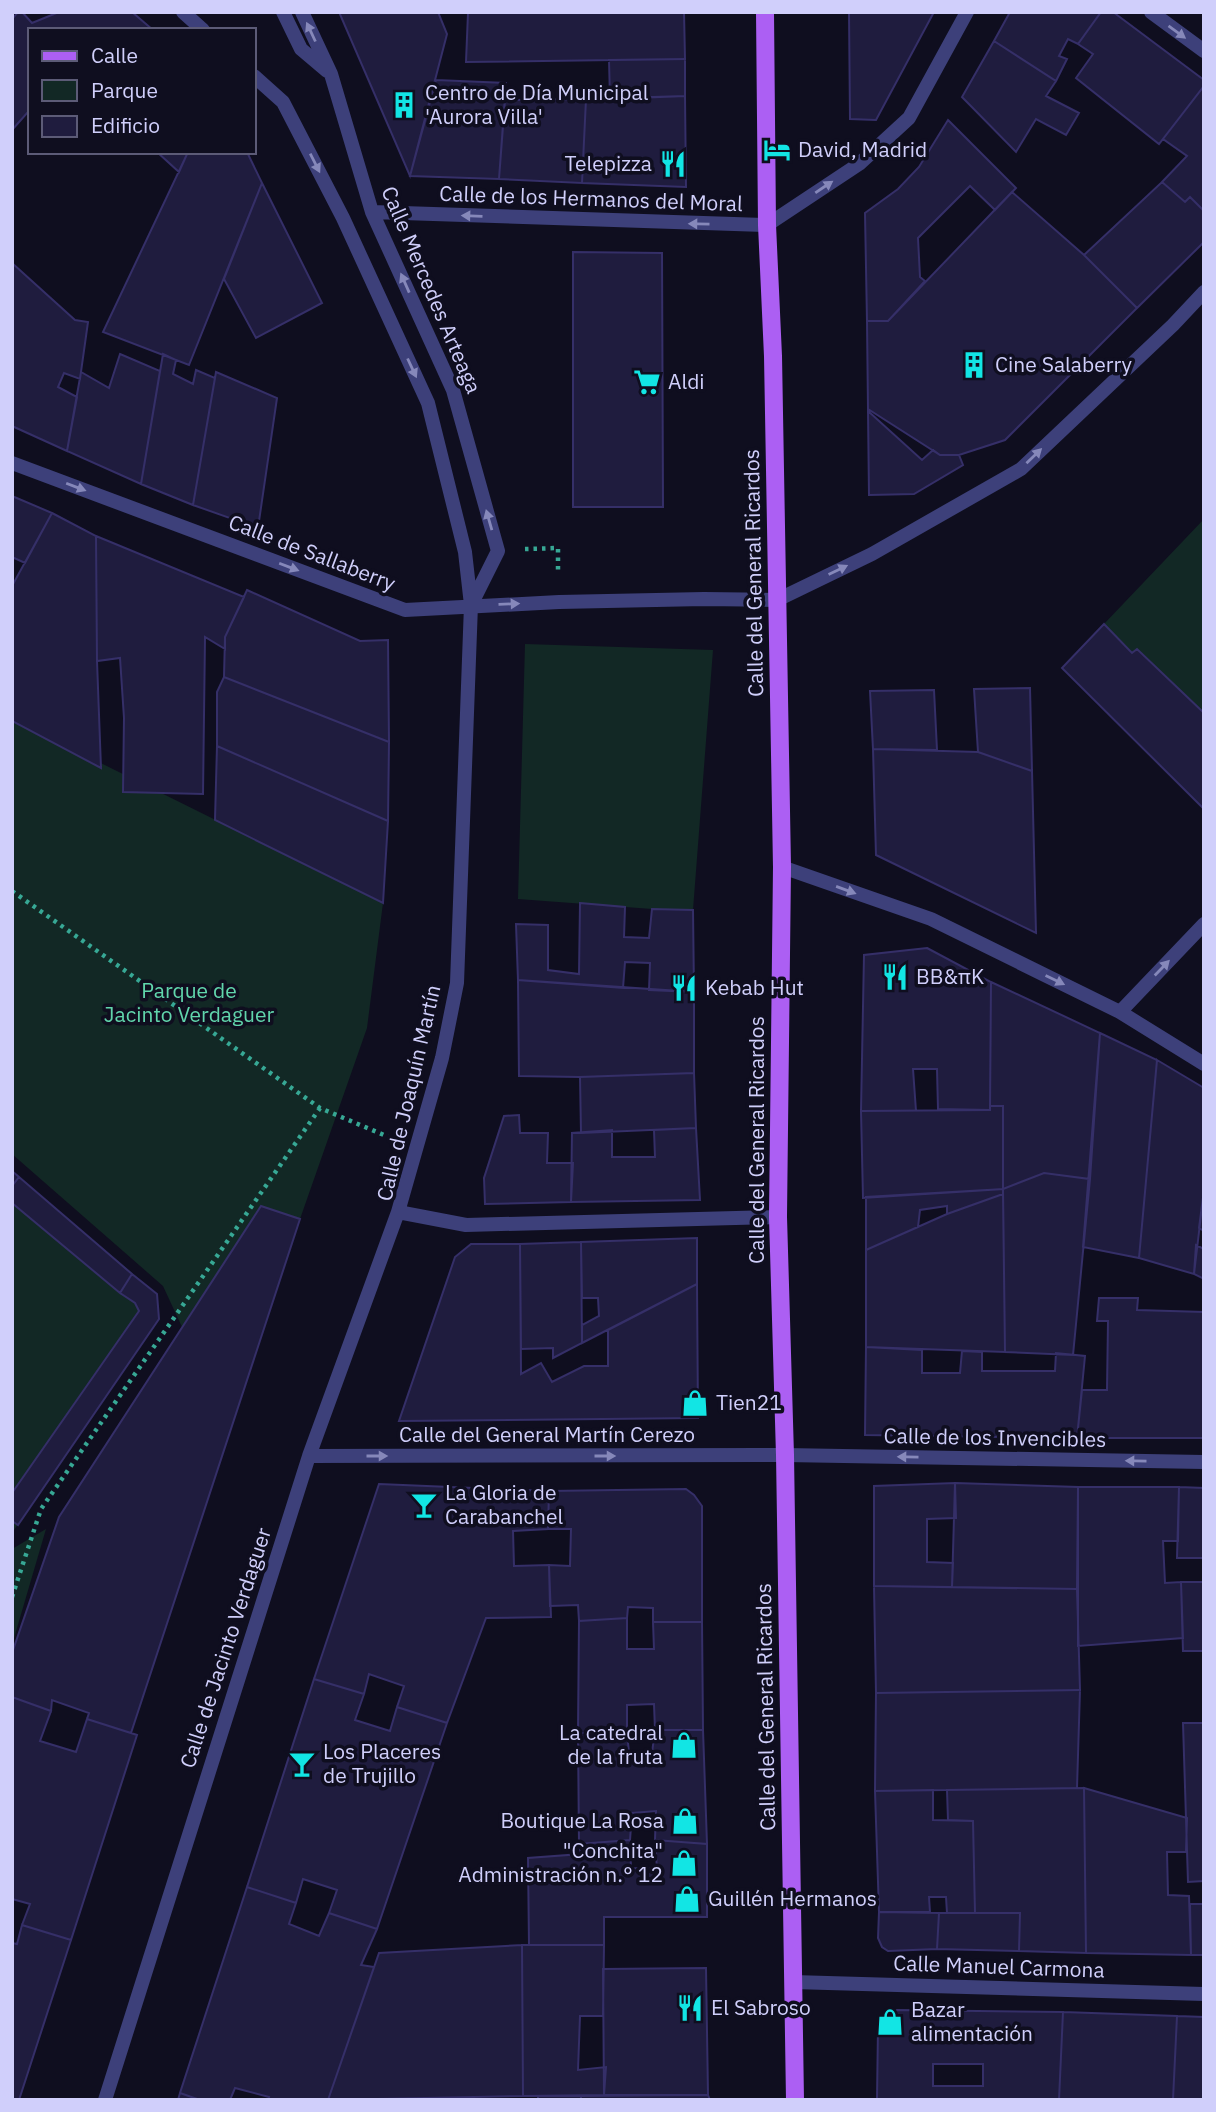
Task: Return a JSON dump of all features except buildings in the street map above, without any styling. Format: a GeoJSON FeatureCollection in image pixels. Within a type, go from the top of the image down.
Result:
{"type":"FeatureCollection","features":[{"type":"Feature","properties":{"kind":"main road","name":"Calle del General Ricardos"},"geometry":{"type":"LineString","coordinates":[[765,12],[767,225],[773,356],[782,866],[778,1217],[785,1455],[795,2100]]}},
{"type":"Feature","properties":{"kind":"street"},"geometry":{"type":"LineString","coordinates":[[183,12],[201,28]]}},
{"type":"Feature","properties":{"kind":"street"},"geometry":{"type":"LineString","coordinates":[[283,12],[301,49],[331,74]]}},
{"type":"Feature","properties":{"kind":"street","name":"Calle Mercedes Arteaga"},"geometry":{"type":"LineString","coordinates":[[302,12],[331,74],[372,212],[453,390],[498,551]]}},
{"type":"Feature","properties":{"kind":"street"},"geometry":{"type":"LineString","coordinates":[[767,225],[859,164],[909,118],[967,12]]}},
{"type":"Feature","properties":{"kind":"street"},"geometry":{"type":"LineString","coordinates":[[1151,12],[1204,51]]}},
{"type":"Feature","properties":{"kind":"street"},"geometry":{"type":"LineString","coordinates":[[256,78],[283,102],[343,218],[428,403],[465,552],[471,605]]}},
{"type":"Feature","properties":{"kind":"street","name":"Calle de los Hermanos del Moral"},"geometry":{"type":"LineString","coordinates":[[372,212],[767,225]]}},
{"type":"Feature","properties":{"kind":"street"},"geometry":{"type":"LineString","coordinates":[[777,600],[872,554],[1021,469],[1204,292]]}},
{"type":"Feature","properties":{"kind":"street","name":"Calle de Sallaberry"},"geometry":{"type":"LineString","coordinates":[[12,463],[405,610],[559,602],[777,600]]}},
{"type":"Feature","properties":{"kind":"street"},"geometry":{"type":"LineString","coordinates":[[471,605],[498,551]]}},
{"type":"Feature","properties":{"kind":"street","name":"Calle de Joaquín Martín"},"geometry":{"type":"LineString","coordinates":[[471,605],[457,983],[442,1058],[398,1212],[466,1225],[778,1217]]}},
{"type":"Feature","properties":{"kind":"street"},"geometry":{"type":"LineString","coordinates":[[782,866],[931,919],[1120,1012],[1204,1064]]}},
{"type":"Feature","properties":{"kind":"street"},"geometry":{"type":"LineString","coordinates":[[1120,1012],[1204,924]]}},
{"type":"Feature","properties":{"kind":"street","name":"Calle de Jacinto Verdaguer"},"geometry":{"type":"LineString","coordinates":[[105,2100],[309,1456],[398,1212]]}},
{"type":"Feature","properties":{"kind":"street","name":"Calle del General Martín Cerezo"},"geometry":{"type":"LineString","coordinates":[[309,1456],[785,1455]]}},
{"type":"Feature","properties":{"kind":"street","name":"Calle de los Invencibles"},"geometry":{"type":"LineString","coordinates":[[785,1455],[1204,1462]]}},
{"type":"Feature","properties":{"kind":"street","name":"Calle Manuel Carmona"},"geometry":{"type":"LineString","coordinates":[[793,1982],[1204,1994]]}},
{"type":"Feature","properties":{"kind":"path"},"geometry":{"type":"LineString","coordinates":[[498,551],[558,548],[559,602]]}},
{"type":"Feature","properties":{"kind":"path"},"geometry":{"type":"LineString","coordinates":[[12,891],[320,1108],[417,1149]]}},
{"type":"Feature","properties":{"kind":"path"},"geometry":{"type":"LineString","coordinates":[[12,1597],[41,1508],[320,1108]]}},
{"type":"Feature","properties":{"kind":"green space"},"geometry":{"type":"Polygon","coordinates":[[[1204,519],[1204,713],[1132,653],[1104,624],[1204,519]]]}},
{"type":"Feature","properties":{"kind":"green space"},"geometry":{"type":"Polygon","coordinates":[[[525,644],[713,650],[693,910],[518,899],[525,644]]]}},
{"type":"Feature","properties":{"kind":"green space","name":"Parque de Jacinto Verdaguer"},"geometry":{"type":"Polygon","coordinates":[[[12,719],[383,903],[367,1028],[300,1219],[261,1206],[182,1327],[163,1286],[12,1154],[12,719]]]}},
{"type":"Feature","properties":{"kind":"green space"},"geometry":{"type":"Polygon","coordinates":[[[12,1171],[157,1294],[159,1319],[12,1533],[12,1171]]]}},
{"type":"Feature","properties":{"kind":"green space"},"geometry":{"type":"Polygon","coordinates":[[[46,1529],[12,1645],[12,1549],[46,1529]]]}},
{"type":"Feature","properties":{"kind":"place","name":"Centro de Día Municipal 'Aurora Villa'"},"geometry":{"type":"Point","coordinates":[404,105]}},
{"type":"Feature","properties":{"kind":"place","name":"David, Madrid"},"geometry":{"type":"Point","coordinates":[777,150]}},
{"type":"Feature","properties":{"kind":"place","name":"Telepizza"},"geometry":{"type":"Point","coordinates":[673,164]}},
{"type":"Feature","properties":{"kind":"place","name":"Cine Salaberry"},"geometry":{"type":"Point","coordinates":[974,365]}},
{"type":"Feature","properties":{"kind":"place","name":"Aldi"},"geometry":{"type":"Point","coordinates":[647,382]}},
{"type":"Feature","properties":{"kind":"place","name":"BB&πK"},"geometry":{"type":"Point","coordinates":[895,977]}},
{"type":"Feature","properties":{"kind":"place","name":"Kebab Hut"},"geometry":{"type":"Point","coordinates":[684,988]}},
{"type":"Feature","properties":{"kind":"place","name":"Tien21"},"geometry":{"type":"Point","coordinates":[695,1403]}},
{"type":"Feature","properties":{"kind":"place","name":"La Gloria de Carabanchel"},"geometry":{"type":"Point","coordinates":[424,1505]}},
{"type":"Feature","properties":{"kind":"place","name":"La catedral de la fruta"},"geometry":{"type":"Point","coordinates":[684,1745]}},
{"type":"Feature","properties":{"kind":"place","name":"Los Placeres de Trujillo"},"geometry":{"type":"Point","coordinates":[302,1764]}},
{"type":"Feature","properties":{"kind":"place","name":"Boutique La Rosa"},"geometry":{"type":"Point","coordinates":[685,1821]}},
{"type":"Feature","properties":{"kind":"place","name":"\"Conchita\" Administración n.° 12"},"geometry":{"type":"Point","coordinates":[684,1863]}},
{"type":"Feature","properties":{"kind":"place","name":"Guillén Hermanos"},"geometry":{"type":"Point","coordinates":[687,1899]}},
{"type":"Feature","properties":{"kind":"place","name":"El Sabroso"},"geometry":{"type":"Point","coordinates":[690,2008]}},
{"type":"Feature","properties":{"kind":"place","name":"Bazar alimentación"},"geometry":{"type":"Point","coordinates":[890,2022]}}]}
